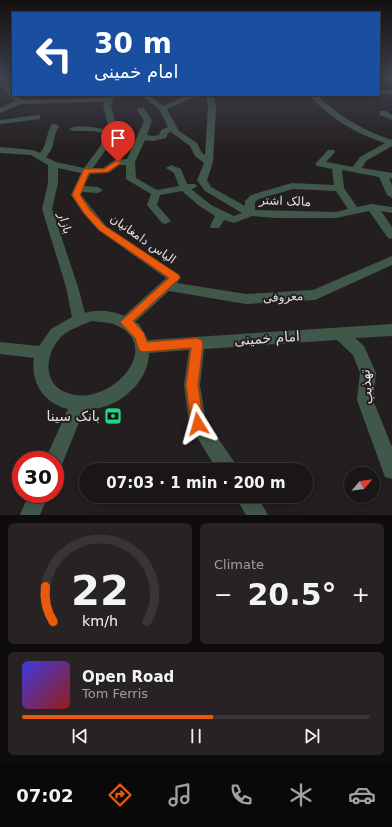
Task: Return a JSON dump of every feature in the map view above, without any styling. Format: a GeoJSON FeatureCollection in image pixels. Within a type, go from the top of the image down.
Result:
{"type":"FeatureCollection","features":[{"type":"Feature","properties":{"kind":"street"},"geometry":{"type":"LineString","coordinates":[[0,111],[18,103]]}},
{"type":"Feature","properties":{"kind":"street"},"geometry":{"type":"LineString","coordinates":[[98,190],[79,189],[86,171],[103,148],[113,128],[108,106],[109,103]]}},
{"type":"Feature","properties":{"kind":"street"},"geometry":{"type":"LineString","coordinates":[[155,103],[162,108],[166,114],[168,122],[176,133],[190,137],[198,154],[209,162]]}},
{"type":"Feature","properties":{"kind":"street"},"geometry":{"type":"LineString","coordinates":[[162,108],[170,108],[174,103]]}},
{"type":"Feature","properties":{"kind":"street"},"geometry":{"type":"LineString","coordinates":[[140,110],[148,121],[142,137],[132,155],[129,168],[132,179],[156,193],[204,184],[202,180],[209,162],[202,103]]}},
{"type":"Feature","properties":{"kind":"street"},"geometry":{"type":"LineString","coordinates":[[322,103],[355,128],[369,136],[392,143]]}},
{"type":"Feature","properties":{"kind":"street"},"geometry":{"type":"LineString","coordinates":[[383,112],[392,118]]}},
{"type":"Feature","properties":{"kind":"street"},"geometry":{"type":"LineString","coordinates":[[3,124],[37,117]]}},
{"type":"Feature","properties":{"kind":"street"},"geometry":{"type":"LineString","coordinates":[[40,158],[48,150],[52,131],[55,126]]}},
{"type":"Feature","properties":{"kind":"street"},"geometry":{"type":"LineString","coordinates":[[142,137],[153,139],[163,136],[164,132],[173,128]]}},
{"type":"Feature","properties":{"kind":"street"},"geometry":{"type":"LineString","coordinates":[[73,129],[94,130],[110,133]]}},
{"type":"Feature","properties":{"kind":"street"},"geometry":{"type":"LineString","coordinates":[[356,170],[363,159],[392,143]]}},
{"type":"Feature","properties":{"kind":"street"},"geometry":{"type":"LineString","coordinates":[[0,150],[33,153],[53,164],[86,171],[105,171],[118,162],[130,162]]}},
{"type":"Feature","properties":{"kind":"street"},"geometry":{"type":"LineString","coordinates":[[332,152],[320,164],[392,176]]}},
{"type":"Feature","properties":{"kind":"street","name":"بازار"},"geometry":{"type":"LineString","coordinates":[[53,164],[53,183],[47,209],[72,287],[79,319]]}},
{"type":"Feature","properties":{"kind":"street"},"geometry":{"type":"LineString","coordinates":[[171,168],[178,171],[185,188],[207,207],[234,220],[250,213],[250,201],[255,196],[292,186],[320,186],[338,188]]}},
{"type":"Feature","properties":{"kind":"street"},"geometry":{"type":"LineString","coordinates":[[337,168],[338,188],[354,210]]}},
{"type":"Feature","properties":{"kind":"street"},"geometry":{"type":"LineString","coordinates":[[382,174],[392,195]]}},
{"type":"Feature","properties":{"kind":"street","name":"مالک اشتر"},"geometry":{"type":"LineString","coordinates":[[204,184],[208,189],[250,213],[276,215],[336,215],[372,207],[392,210]]}},
{"type":"Feature","properties":{"kind":"street","name":"الیاس دامغانیان"},"geometry":{"type":"LineString","coordinates":[[79,189],[76,195],[87,211],[102,228],[171,282]]}},
{"type":"Feature","properties":{"kind":"street"},"geometry":{"type":"LineString","coordinates":[[156,193],[152,206],[166,221]]}},
{"type":"Feature","properties":{"kind":"street"},"geometry":{"type":"LineString","coordinates":[[372,207],[392,235]]}},
{"type":"Feature","properties":{"kind":"street"},"geometry":{"type":"LineString","coordinates":[[215,226],[221,215]]}},
{"type":"Feature","properties":{"kind":"street","name":"معروفی"},"geometry":{"type":"LineString","coordinates":[[171,282],[213,294],[246,299],[315,295],[392,260]]}},
{"type":"Feature","properties":{"kind":"street"},"geometry":{"type":"LineString","coordinates":[[126,322],[171,282]]}},
{"type":"Feature","properties":{"kind":"street"},"geometry":{"type":"LineString","coordinates":[[92,316],[104,316],[126,322],[134,328],[140,337],[143,347],[142,358],[138,370],[131,381],[121,391],[108,398],[93,402],[78,403],[65,401],[54,395],[45,386],[41,376],[40,364],[48,342],[57,333],[79,319],[92,316]]}},
{"type":"Feature","properties":{"kind":"street","name":"امام خمینی"},"geometry":{"type":"LineString","coordinates":[[143,347],[392,330]]}},
{"type":"Feature","properties":{"kind":"street","name":"تهذیب"},"geometry":{"type":"LineString","coordinates":[[339,333],[359,351],[368,373],[365,400],[392,470]]}},
{"type":"Feature","properties":{"kind":"street"},"geometry":{"type":"LineString","coordinates":[[197,343],[192,385],[198,424],[223,463]]}},
{"type":"Feature","properties":{"kind":"street"},"geometry":{"type":"LineString","coordinates":[[0,348],[43,353]]}},
{"type":"Feature","properties":{"kind":"street"},"geometry":{"type":"LineString","coordinates":[[58,451],[78,403]]}},
{"type":"Feature","properties":{"kind":"street"},"geometry":{"type":"LineString","coordinates":[[30,515],[35,503]]}},
{"type":"Feature","properties":{"kind":"place","name":"بانک سینا"},"geometry":{"type":"Point","coordinates":[113,416]}},
{"type":"Feature","properties":{"kind":"route"},"geometry":{"type":"LineString","coordinates":[[118,162],[105,171],[86,171],[76,195],[87,211],[102,228],[175,278],[126,322],[134,328],[140,337],[143,347],[197,343],[192,385],[198,424]]}}]}
